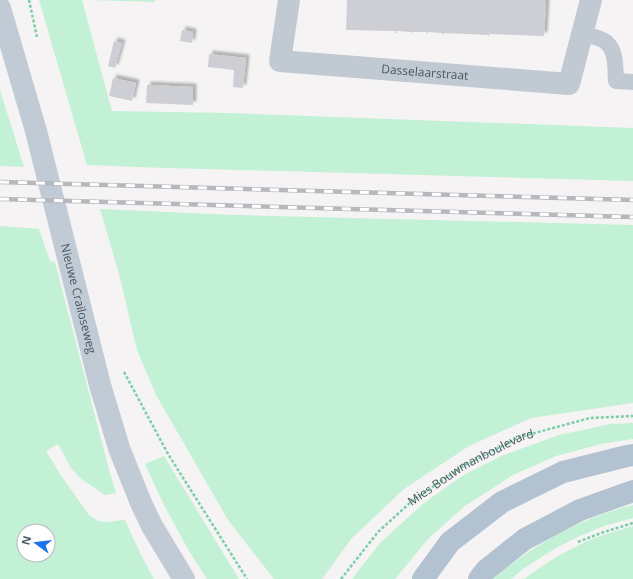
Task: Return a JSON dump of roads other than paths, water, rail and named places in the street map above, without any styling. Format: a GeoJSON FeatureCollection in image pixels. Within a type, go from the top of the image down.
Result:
{"type":"FeatureCollection","features":[{"type":"Feature","properties":{"kind":"main road"},"geometry":{"type":"LineString","coordinates":[[424,579],[450,542],[502,502],[563,472],[633,455]]}},
{"type":"Feature","properties":{"kind":"main road"},"geometry":{"type":"LineString","coordinates":[[479,579],[486,570],[525,539],[580,510],[633,491]]}},
{"type":"Feature","properties":{"kind":"street","name":"Dasselaarstraat"},"geometry":{"type":"LineString","coordinates":[[289,0],[280,61],[569,84],[582,34]]}},
{"type":"Feature","properties":{"kind":"street"},"geometry":{"type":"LineString","coordinates":[[582,34],[591,0]]}},
{"type":"Feature","properties":{"kind":"street","name":"Nieuwe Crailoseweg"},"geometry":{"type":"LineString","coordinates":[[0,8],[36,132],[100,385],[119,448],[152,526],[184,579]]}},
{"type":"Feature","properties":{"kind":"lane"},"geometry":{"type":"LineString","coordinates":[[582,34],[598,38],[607,43],[615,55],[616,81],[633,82]]}},
{"type":"Feature","properties":{"kind":"railway"},"geometry":{"type":"LineString","coordinates":[[0,182],[633,200]]}},
{"type":"Feature","properties":{"kind":"railway"},"geometry":{"type":"LineString","coordinates":[[0,199],[633,217]]}}]}
